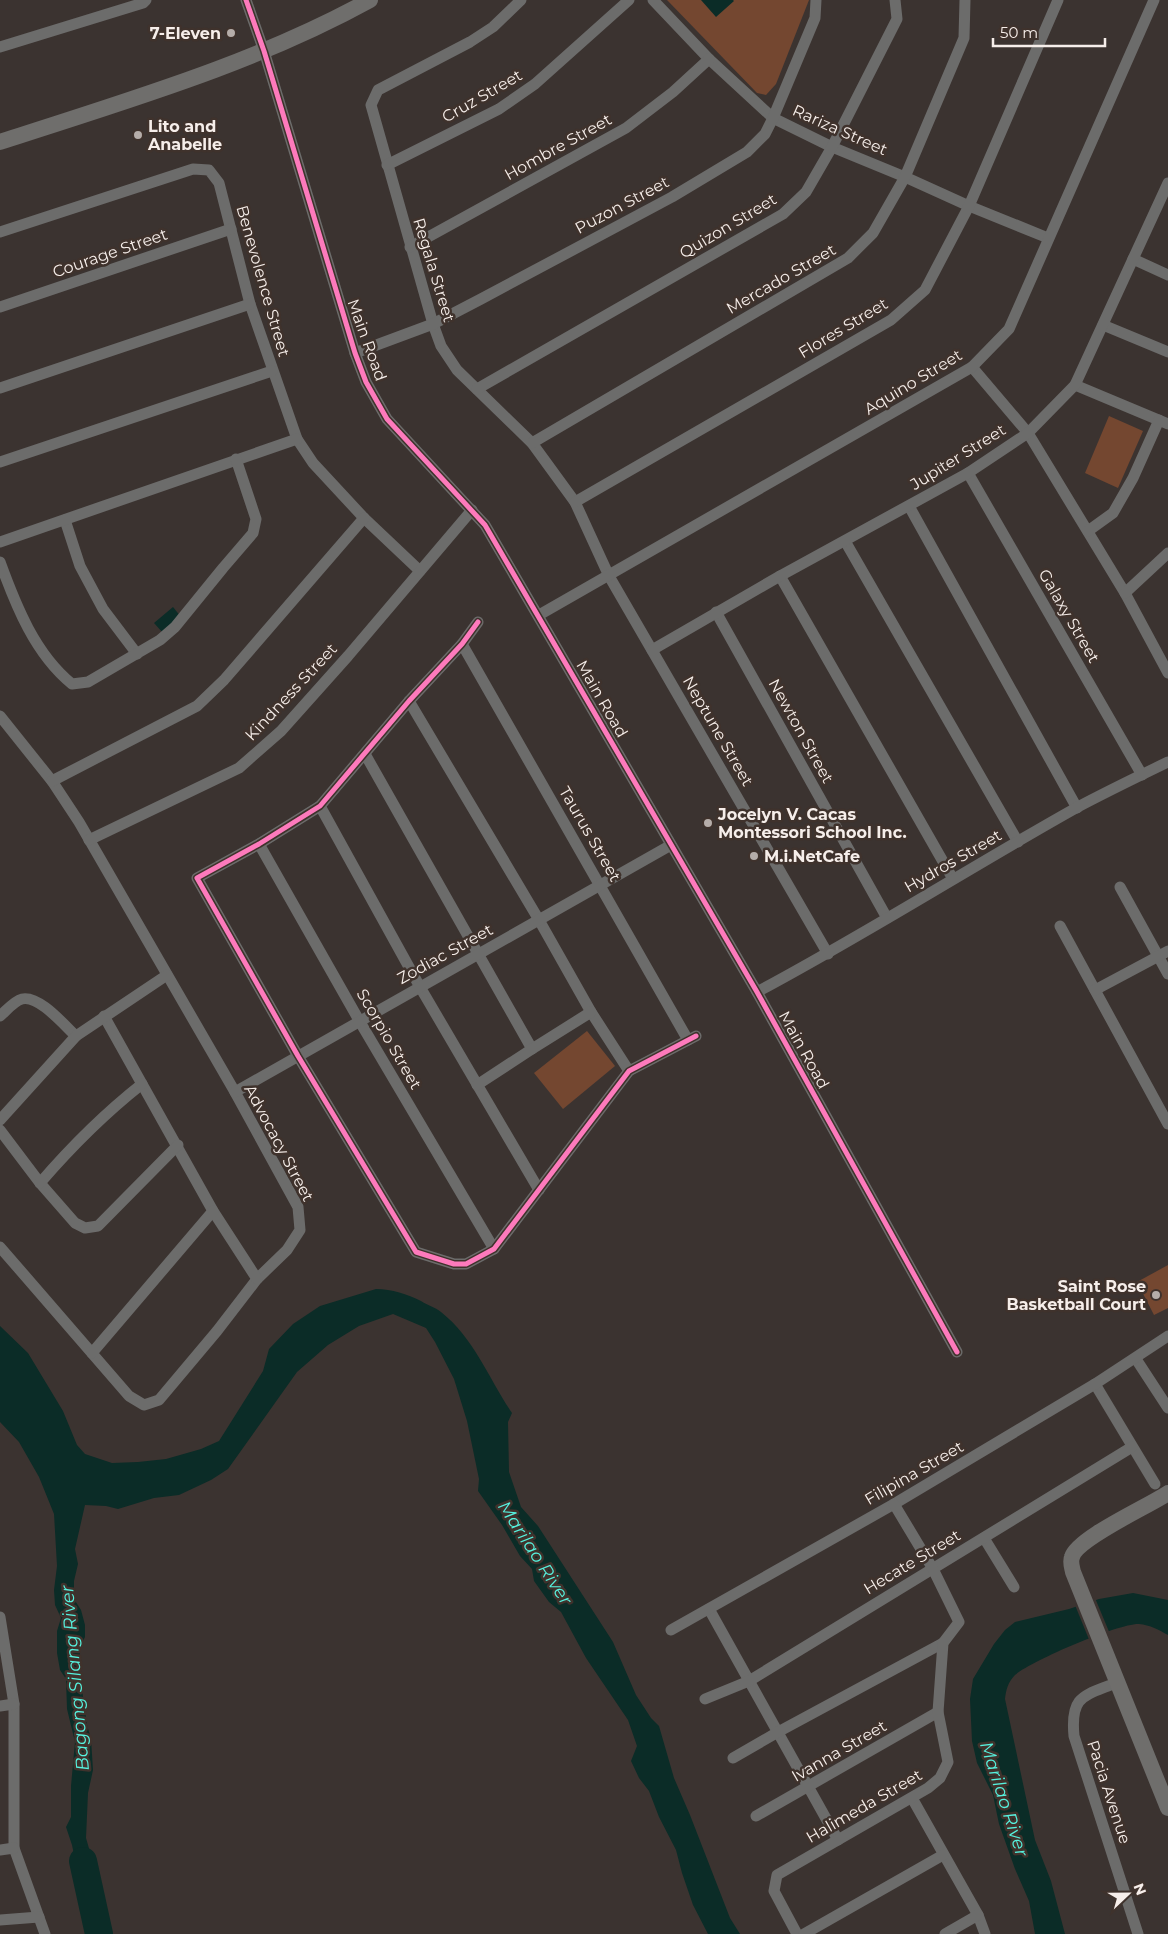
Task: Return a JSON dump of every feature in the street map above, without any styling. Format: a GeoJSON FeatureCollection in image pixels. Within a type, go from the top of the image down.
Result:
{"type":"FeatureCollection","features":[{"type":"Feature","properties":{"kind":"main road"},"geometry":{"type":"LineString","coordinates":[[0,142],[172,85],[264,51],[339,17],[370,0]]}},
{"type":"Feature","properties":{"kind":"main road"},"geometry":{"type":"LineString","coordinates":[[1162,1489],[1082,1543],[1072,1556],[1073,1572],[1168,1808]]}},
{"type":"Feature","properties":{"kind":"street"},"geometry":{"type":"LineString","coordinates":[[0,47],[143,3],[146,0]]}},
{"type":"Feature","properties":{"kind":"street","name":"Main Road"},"geometry":{"type":"LineString","coordinates":[[246,0],[264,51],[355,353],[366,382],[387,419],[485,526],[757,992],[957,1352]]}},
{"type":"Feature","properties":{"kind":"street","name":"Regala Street"},"geometry":{"type":"LineString","coordinates":[[521,0],[486,32],[378,90],[371,105],[410,247],[441,346],[457,370],[532,443],[575,502],[609,576]]}},
{"type":"Feature","properties":{"kind":"street","name":"Cruz Street"},"geometry":{"type":"LineString","coordinates":[[387,165],[499,109],[535,84],[629,0]]}},
{"type":"Feature","properties":{"kind":"street","name":"Rariza Street"},"geometry":{"type":"LineString","coordinates":[[654,0],[709,59],[773,118],[832,147],[1048,238]]}},
{"type":"Feature","properties":{"kind":"street","name":"Puzon Street"},"geometry":{"type":"LineString","coordinates":[[355,353],[433,324],[672,197],[746,152],[765,134],[773,118],[815,18],[816,0]]}},
{"type":"Feature","properties":{"kind":"street","name":"Quizon Street"},"geometry":{"type":"LineString","coordinates":[[476,389],[783,214],[806,192],[832,147],[897,19],[896,0]]}},
{"type":"Feature","properties":{"kind":"street","name":"Mercado Street"},"geometry":{"type":"LineString","coordinates":[[532,443],[848,258],[873,233],[905,177],[964,38],[965,0]]}},
{"type":"Feature","properties":{"kind":"street","name":"Flores Street"},"geometry":{"type":"LineString","coordinates":[[575,502],[891,320],[925,290],[969,206],[1058,0]]}},
{"type":"Feature","properties":{"kind":"street","name":"Aquino Street"},"geometry":{"type":"LineString","coordinates":[[538,615],[972,367],[1009,329],[1154,0]]}},
{"type":"Feature","properties":{"kind":"street","name":"Hombre Street"},"geometry":{"type":"LineString","coordinates":[[410,247],[626,128],[673,92],[709,59]]}},
{"type":"Feature","properties":{"kind":"street","name":"Benevolence Street"},"geometry":{"type":"LineString","coordinates":[[0,232],[193,169],[209,170],[219,183],[250,304],[297,439],[313,463],[364,518],[420,571]]}},
{"type":"Feature","properties":{"kind":"street","name":"Jupiter Street"},"geometry":{"type":"LineString","coordinates":[[652,650],[780,576],[968,473],[1028,433],[1076,385],[1132,259],[1165,195],[1168,183]]}},
{"type":"Feature","properties":{"kind":"street","name":"Courage Street"},"geometry":{"type":"LineString","coordinates":[[0,308],[231,229]]}},
{"type":"Feature","properties":{"kind":"street"},"geometry":{"type":"LineString","coordinates":[[1132,259],[1168,274]]}},
{"type":"Feature","properties":{"kind":"street"},"geometry":{"type":"LineString","coordinates":[[0,388],[250,304]]}},
{"type":"Feature","properties":{"kind":"street"},"geometry":{"type":"LineString","coordinates":[[1103,325],[1168,352]]}},
{"type":"Feature","properties":{"kind":"street"},"geometry":{"type":"LineString","coordinates":[[972,367],[1028,433],[1125,593],[1168,673]]}},
{"type":"Feature","properties":{"kind":"street"},"geometry":{"type":"LineString","coordinates":[[0,462],[272,371]]}},
{"type":"Feature","properties":{"kind":"street"},"geometry":{"type":"LineString","coordinates":[[1076,385],[1164,422],[1113,512],[1088,531]]}},
{"type":"Feature","properties":{"kind":"street"},"geometry":{"type":"LineString","coordinates":[[0,542],[297,439]]}},
{"type":"Feature","properties":{"kind":"street"},"geometry":{"type":"LineString","coordinates":[[0,562],[11,592],[38,645],[59,673],[72,684],[88,682],[160,640],[175,627],[222,568],[253,533],[256,520],[236,459]]}},
{"type":"Feature","properties":{"kind":"street","name":"Galaxy Street"},"geometry":{"type":"LineString","coordinates":[[968,473],[1142,775]]}},
{"type":"Feature","properties":{"kind":"street"},"geometry":{"type":"LineString","coordinates":[[909,506],[1077,808]]}},
{"type":"Feature","properties":{"kind":"street","name":"Kindness Street"},"geometry":{"type":"LineString","coordinates":[[89,840],[240,768],[281,731],[472,510]]}},
{"type":"Feature","properties":{"kind":"street"},"geometry":{"type":"LineString","coordinates":[[52,781],[197,706],[224,680],[364,518]]}},
{"type":"Feature","properties":{"kind":"street"},"geometry":{"type":"LineString","coordinates":[[65,520],[80,566],[103,609],[137,654]]}},
{"type":"Feature","properties":{"kind":"street"},"geometry":{"type":"LineString","coordinates":[[846,541],[1018,842]]}},
{"type":"Feature","properties":{"kind":"street"},"geometry":{"type":"LineString","coordinates":[[1125,593],[1168,553]]}},
{"type":"Feature","properties":{"kind":"street","name":"Neptune Street"},"geometry":{"type":"LineString","coordinates":[[609,576],[828,954]]}},
{"type":"Feature","properties":{"kind":"street"},"geometry":{"type":"LineString","coordinates":[[780,576],[953,880]]}},
{"type":"Feature","properties":{"kind":"street","name":"Newton Street"},"geometry":{"type":"LineString","coordinates":[[716,612],[887,918]]}},
{"type":"Feature","properties":{"kind":"street"},"geometry":{"type":"LineString","coordinates":[[409,702],[539,920],[591,1012],[630,1071],[494,1249],[466,1264],[454,1264],[416,1252],[298,1056],[197,878],[259,844],[320,806],[409,702],[462,644],[478,622]]}},
{"type":"Feature","properties":{"kind":"street","name":"Taurus Street"},"geometry":{"type":"LineString","coordinates":[[462,644],[600,885],[692,1038],[630,1071]]}},
{"type":"Feature","properties":{"kind":"street"},"geometry":{"type":"LineString","coordinates":[[1159,655],[1168,647]]}},
{"type":"Feature","properties":{"kind":"street","name":"Advocacy Street"},"geometry":{"type":"LineString","coordinates":[[0,716],[52,781],[89,840],[235,1092],[298,1207],[300,1230],[288,1250],[257,1279],[217,1331],[159,1400],[144,1405],[129,1396],[0,1247]]}},
{"type":"Feature","properties":{"kind":"street"},"geometry":{"type":"LineString","coordinates":[[365,754],[532,1049]]}},
{"type":"Feature","properties":{"kind":"street","name":"Hydros Street"},"geometry":{"type":"LineString","coordinates":[[757,992],[828,954],[1077,808],[1168,762]]}},
{"type":"Feature","properties":{"kind":"street"},"geometry":{"type":"LineString","coordinates":[[320,806],[420,987],[539,1190]]}},
{"type":"Feature","properties":{"kind":"street","name":"Scorpio Street"},"geometry":{"type":"LineString","coordinates":[[259,844],[360,1022],[494,1249]]}},
{"type":"Feature","properties":{"kind":"street","name":"Zodiac Street"},"geometry":{"type":"LineString","coordinates":[[235,1092],[672,845]]}},
{"type":"Feature","properties":{"kind":"street"},"geometry":{"type":"LineString","coordinates":[[1120,887],[1163,954],[1168,974]]}},
{"type":"Feature","properties":{"kind":"street"},"geometry":{"type":"LineString","coordinates":[[1060,926],[1168,1124]]}},
{"type":"Feature","properties":{"kind":"street"},"geometry":{"type":"LineString","coordinates":[[1095,990],[1163,954]]}},
{"type":"Feature","properties":{"kind":"street"},"geometry":{"type":"LineString","coordinates":[[0,1120],[76,1036],[167,975]]}},
{"type":"Feature","properties":{"kind":"street"},"geometry":{"type":"LineString","coordinates":[[0,1016],[22,999],[37,1001],[76,1036]]}},
{"type":"Feature","properties":{"kind":"street"},"geometry":{"type":"LineString","coordinates":[[477,1086],[591,1012]]}},
{"type":"Feature","properties":{"kind":"street"},"geometry":{"type":"LineString","coordinates":[[104,1016],[178,1145],[213,1211],[257,1279]]}},
{"type":"Feature","properties":{"kind":"street"},"geometry":{"type":"LineString","coordinates":[[40,1183],[72,1146],[142,1084]]}},
{"type":"Feature","properties":{"kind":"street"},"geometry":{"type":"LineString","coordinates":[[0,1130],[40,1183],[75,1223],[86,1228],[98,1226],[178,1145]]}},
{"type":"Feature","properties":{"kind":"street"},"geometry":{"type":"LineString","coordinates":[[92,1353],[213,1211]]}},
{"type":"Feature","properties":{"kind":"street","name":"Filipina Street"},"geometry":{"type":"LineString","coordinates":[[672,1630],[894,1504],[1136,1359],[1168,1336]]}},
{"type":"Feature","properties":{"kind":"street"},"geometry":{"type":"LineString","coordinates":[[1136,1359],[1168,1408]]}},
{"type":"Feature","properties":{"kind":"street"},"geometry":{"type":"LineString","coordinates":[[1095,1384],[1132,1447],[1162,1489]]}},
{"type":"Feature","properties":{"kind":"street","name":"Hecate Street"},"geometry":{"type":"LineString","coordinates":[[705,1699],[749,1681],[1132,1447]]}},
{"type":"Feature","properties":{"kind":"street"},"geometry":{"type":"LineString","coordinates":[[733,1758],[944,1643],[959,1622],[933,1569],[894,1504]]}},
{"type":"Feature","properties":{"kind":"street"},"geometry":{"type":"LineString","coordinates":[[984,1538],[1014,1587]]}},
{"type":"Feature","properties":{"kind":"street"},"geometry":{"type":"LineString","coordinates":[[708,1610],[838,1840]]}},
{"type":"Feature","properties":{"kind":"street"},"geometry":{"type":"LineString","coordinates":[[0,1617],[14,1704],[14,1848],[45,1934]]}},
{"type":"Feature","properties":{"kind":"street","name":"Halimeda Street"},"geometry":{"type":"LineString","coordinates":[[797,1934],[774,1891],[777,1875],[912,1798],[940,1778],[948,1762],[938,1712],[944,1643]]}},
{"type":"Feature","properties":{"kind":"street","name":"Pacia Avenue"},"geometry":{"type":"LineString","coordinates":[[1118,1682],[1081,1698],[1075,1707],[1072,1719],[1074,1736],[1138,1934]]}},
{"type":"Feature","properties":{"kind":"street"},"geometry":{"type":"LineString","coordinates":[[0,1706],[14,1704]]}},
{"type":"Feature","properties":{"kind":"street","name":"Ivanna Street"},"geometry":{"type":"LineString","coordinates":[[756,1816],[938,1712]]}},
{"type":"Feature","properties":{"kind":"street"},"geometry":{"type":"LineString","coordinates":[[912,1798],[978,1915],[985,1934]]}},
{"type":"Feature","properties":{"kind":"street"},"geometry":{"type":"LineString","coordinates":[[0,1850],[14,1848]]}},
{"type":"Feature","properties":{"kind":"street"},"geometry":{"type":"LineString","coordinates":[[804,1934],[943,1855]]}},
{"type":"Feature","properties":{"kind":"street"},"geometry":{"type":"LineString","coordinates":[[945,1934],[978,1915]]}},
{"type":"Feature","properties":{"kind":"street"},"geometry":{"type":"LineString","coordinates":[[0,1920],[39,1917]]}},
{"type":"Feature","properties":{"kind":"shaded area"},"geometry":{"type":"Polygon","coordinates":[[[667,0],[809,0],[776,84],[766,95],[757,93],[667,0]]]}},
{"type":"Feature","properties":{"kind":"shaded area"},"geometry":{"type":"Polygon","coordinates":[[[1109,416],[1143,431],[1118,488],[1085,473],[1109,416]]]}},
{"type":"Feature","properties":{"kind":"shaded area"},"geometry":{"type":"Polygon","coordinates":[[[587,1031],[615,1066],[563,1109],[534,1073],[587,1031]]]}},
{"type":"Feature","properties":{"kind":"shaded area","name":"Saint Rose Basketball Court"},"geometry":{"type":"Polygon","coordinates":[[[1168,1265],[1168,1308],[1154,1315],[1137,1282],[1168,1265]]]}},
{"type":"Feature","properties":{"kind":"water"},"geometry":{"type":"Polygon","coordinates":[[[701,0],[733,0],[734,1],[716,17],[701,0]]]}},
{"type":"Feature","properties":{"kind":"water"},"geometry":{"type":"Polygon","coordinates":[[[173,607],[181,617],[163,633],[154,623],[173,607]]]}},
{"type":"Feature","properties":{"kind":"water","name":"Marilao River"},"geometry":{"type":"Polygon","coordinates":[[[376,1289],[394,1291],[416,1298],[439,1310],[453,1322],[472,1346],[512,1413],[508,1422],[509,1472],[521,1507],[538,1526],[613,1642],[636,1695],[651,1718],[659,1726],[674,1778],[730,1918],[740,1934],[708,1934],[693,1905],[676,1850],[659,1817],[649,1791],[639,1778],[631,1761],[637,1746],[628,1720],[586,1658],[561,1612],[549,1602],[534,1581],[532,1569],[520,1556],[502,1525],[478,1491],[479,1479],[467,1421],[454,1379],[435,1342],[426,1328],[393,1314],[359,1326],[328,1345],[297,1372],[228,1469],[211,1480],[179,1495],[154,1498],[118,1509],[106,1506],[85,1505],[75,1549],[78,1564],[74,1581],[74,1599],[81,1610],[85,1625],[85,1637],[80,1647],[79,1668],[87,1725],[91,1739],[93,1770],[88,1793],[86,1838],[97,1876],[99,1895],[83,1898],[72,1845],[66,1827],[71,1817],[71,1786],[75,1742],[67,1709],[66,1679],[60,1670],[57,1653],[57,1631],[61,1618],[55,1605],[54,1590],[57,1566],[54,1514],[39,1477],[19,1442],[0,1422],[0,1326],[28,1353],[63,1411],[77,1445],[85,1454],[112,1463],[138,1462],[166,1459],[201,1449],[219,1441],[263,1371],[269,1349],[293,1324],[320,1306],[376,1289]]]}},
{"type":"Feature","properties":{"kind":"water","name":"Marilao River"},"geometry":{"type":"Polygon","coordinates":[[[1133,1593],[1168,1600],[1168,1635],[1139,1624],[1129,1625],[1095,1636],[1024,1669],[1015,1675],[1007,1689],[1005,1699],[1035,1840],[1051,1881],[1065,1934],[1035,1934],[1029,1901],[999,1824],[993,1795],[977,1763],[972,1741],[970,1699],[973,1679],[994,1644],[1005,1630],[1015,1622],[1069,1609],[1099,1599],[1133,1593]]]}},
{"type":"Feature","properties":{"kind":"pier"},"geometry":{"type":"Polygon","coordinates":[[[1095,1598],[1110,1634],[1090,1642],[1075,1605],[1095,1598]]]}},
{"type":"Feature","properties":{"kind":"waterway","name":"Bagong Silang River"},"geometry":{"type":"LineString","coordinates":[[83,1861],[99,1934]]}},
{"type":"Feature","properties":{"kind":"cycle path"},"geometry":{"type":"LineString","coordinates":[[246,0],[264,51],[355,353],[366,382],[387,419],[485,525],[757,992],[957,1352]]}},
{"type":"Feature","properties":{"kind":"cycle path"},"geometry":{"type":"LineString","coordinates":[[478,622],[462,644],[409,701],[320,806],[259,844],[197,878],[298,1056],[416,1252],[454,1264],[466,1264],[494,1249],[629,1071],[696,1036]]}},
{"type":"Feature","properties":{"kind":"place","name":"7-Eleven"},"geometry":{"type":"Point","coordinates":[231,33]}},
{"type":"Feature","properties":{"kind":"place","name":"Lito and Anabelle"},"geometry":{"type":"Point","coordinates":[138,135]}},
{"type":"Feature","properties":{"kind":"place","name":"Jocelyn V. Cacas Montessori School Inc."},"geometry":{"type":"Point","coordinates":[708,823]}},
{"type":"Feature","properties":{"kind":"place","name":"M.i.NetCafe"},"geometry":{"type":"Point","coordinates":[754,856]}},
{"type":"Feature","properties":{"kind":"place","name":"Saint Rose Basketball Court"},"geometry":{"type":"Point","coordinates":[1156,1295]}}]}
